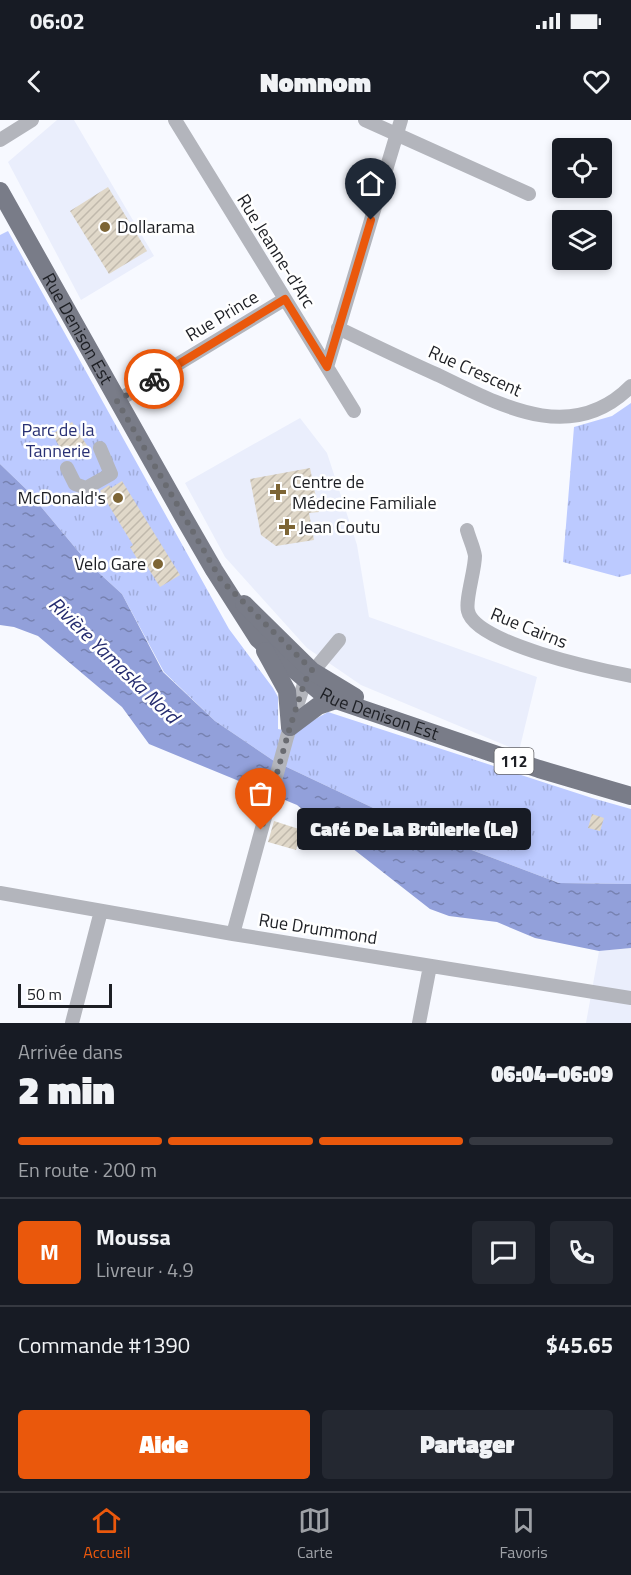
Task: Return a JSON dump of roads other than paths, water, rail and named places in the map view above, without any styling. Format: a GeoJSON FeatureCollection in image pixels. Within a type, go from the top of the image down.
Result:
{"type":"FeatureCollection","features":[{"type":"Feature","properties":{"kind":"main road","name":"Rue Denison Est"},"geometry":{"type":"LineString","coordinates":[[0,191],[117,401],[258,639],[309,676],[336,700],[539,769],[631,796]]}},
{"type":"Feature","properties":{"kind":"main road"},"geometry":{"type":"LineString","coordinates":[[221,580],[309,676],[346,692],[399,721]]}},
{"type":"Feature","properties":{"kind":"main road"},"geometry":{"type":"LineString","coordinates":[[258,639],[287,691],[288,732]]}},
{"type":"Feature","properties":{"kind":"main road"},"geometry":{"type":"LineString","coordinates":[[288,732],[318,706],[336,700]]}},
{"type":"Feature","properties":{"kind":"street"},"geometry":{"type":"LineString","coordinates":[[0,140],[32,120]]}},
{"type":"Feature","properties":{"kind":"street","name":"Rue Jeanne-d'Arc"},"geometry":{"type":"LineString","coordinates":[[174,120],[354,411]]}},
{"type":"Feature","properties":{"kind":"street"},"geometry":{"type":"LineString","coordinates":[[365,120],[529,194]]}},
{"type":"Feature","properties":{"kind":"street"},"geometry":{"type":"LineString","coordinates":[[327,367],[401,120]]}},
{"type":"Feature","properties":{"kind":"street","name":"Rue Prince"},"geometry":{"type":"LineString","coordinates":[[117,401],[285,299]]}},
{"type":"Feature","properties":{"kind":"street","name":"Rue Crescent"},"geometry":{"type":"LineString","coordinates":[[338,328],[502,405],[532,414],[568,416],[595,412],[617,400],[631,386]]}},
{"type":"Feature","properties":{"kind":"street"},"geometry":{"type":"LineString","coordinates":[[67,468],[75,484],[86,488],[111,474],[100,448]]}},
{"type":"Feature","properties":{"kind":"street","name":"Rue Cairns"},"geometry":{"type":"LineString","coordinates":[[467,530],[475,555],[468,612],[477,626],[531,651],[579,666],[631,676]]}},
{"type":"Feature","properties":{"kind":"street"},"geometry":{"type":"LineString","coordinates":[[233,934],[288,732],[309,676],[339,640]]}},
{"type":"Feature","properties":{"kind":"street","name":"Rue Drummond"},"geometry":{"type":"LineString","coordinates":[[0,893],[233,934],[631,998]]}},
{"type":"Feature","properties":{"kind":"street"},"geometry":{"type":"LineString","coordinates":[[72,1023],[101,911]]}},
{"type":"Feature","properties":{"kind":"street"},"geometry":{"type":"LineString","coordinates":[[419,1023],[430,966]]}},
{"type":"Feature","properties":{"kind":"water","name":"Rivière Yamaska Nord"},"geometry":{"type":"Polygon","coordinates":[[[0,464],[27,490],[88,563],[122,594],[163,672],[215,721],[274,761],[424,832],[559,883],[631,884],[631,948],[599,951],[535,938],[497,922],[449,916],[430,909],[297,805],[149,744],[122,707],[38,636],[14,627],[0,625],[0,464]]]}},
{"type":"Feature","properties":{"kind":"place","name":"Dollarama"},"geometry":{"type":"Point","coordinates":[105,227]}},
{"type":"Feature","properties":{"kind":"place","name":"Centre de Médecine Familiale"},"geometry":{"type":"Point","coordinates":[278,492]}},
{"type":"Feature","properties":{"kind":"place","name":"McDonald's"},"geometry":{"type":"Point","coordinates":[118,498]}},
{"type":"Feature","properties":{"kind":"place","name":"Jean Coutu"},"geometry":{"type":"Point","coordinates":[287,527]}},
{"type":"Feature","properties":{"kind":"place","name":"Velo Gare"},"geometry":{"type":"Point","coordinates":[158,564]}},
{"type":"Feature","properties":{"kind":"place","name":"Café De La Brûlerie (Le)"},"geometry":{"type":"Point","coordinates":[261,830]}},
{"type":"Feature","properties":{"kind":"park label","name":"Parc de la Tannerie"},"geometry":{"type":"Point","coordinates":[58,440]}}]}
